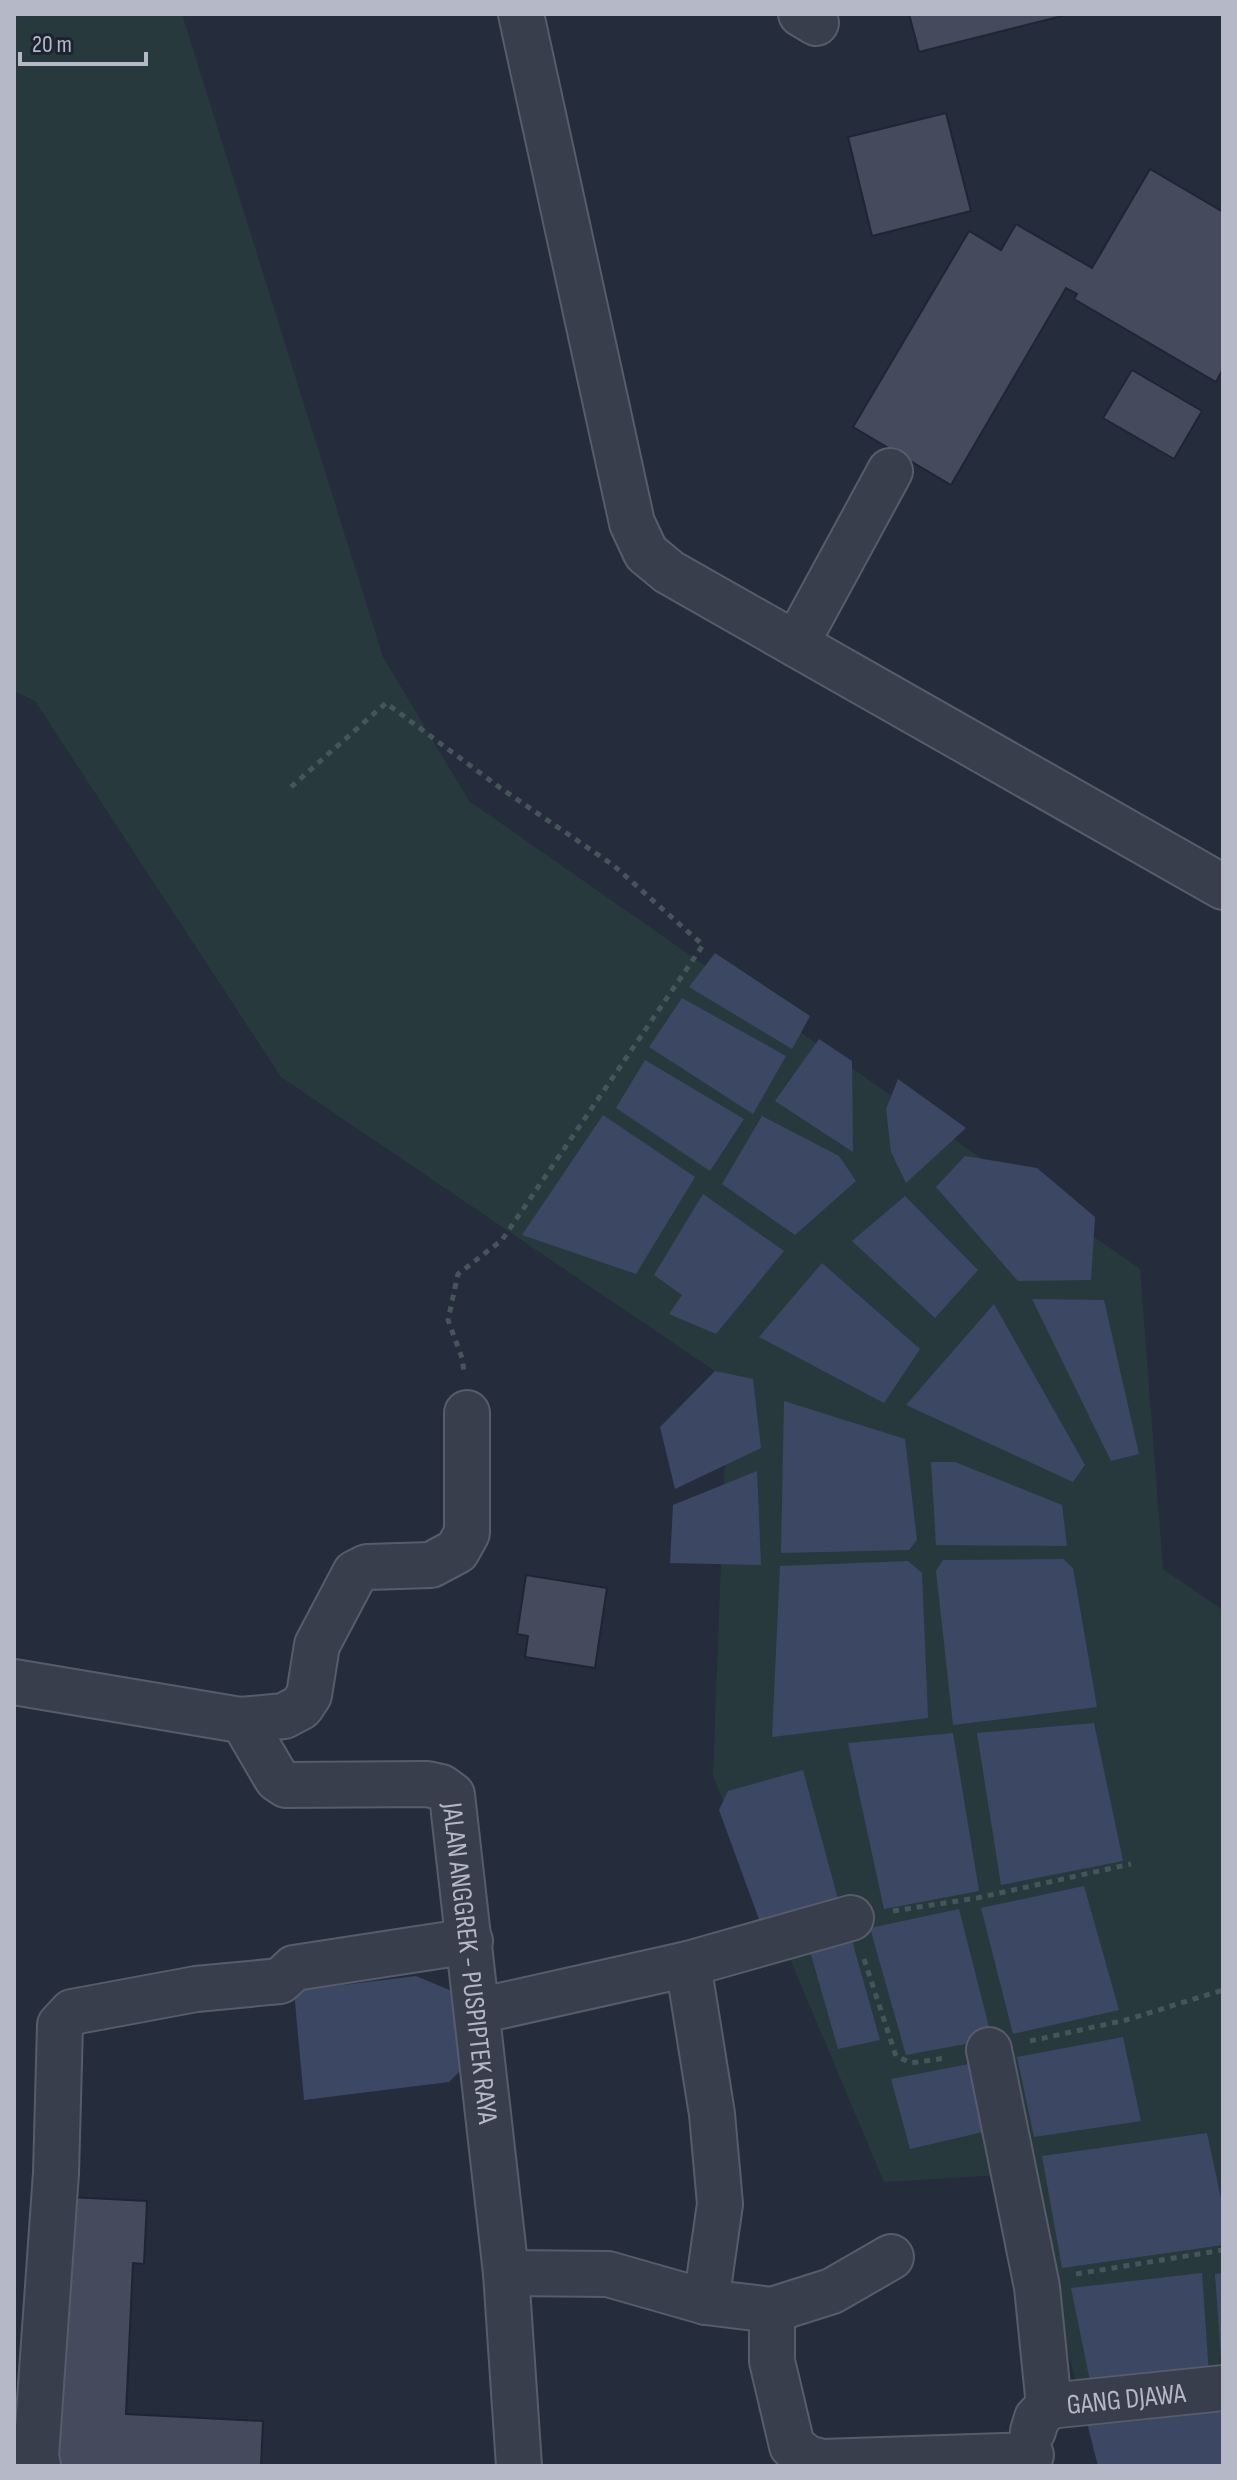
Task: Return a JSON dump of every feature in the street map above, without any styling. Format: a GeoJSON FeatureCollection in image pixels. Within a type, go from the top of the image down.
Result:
{"type":"FeatureCollection","features":[{"type":"Feature","properties":{"kind":"street"},"geometry":{"type":"LineString","coordinates":[[521,14],[632,523],[646,553],[669,572],[1223,887]]}},
{"type":"Feature","properties":{"kind":"street"},"geometry":{"type":"LineString","coordinates":[[796,644],[890,471]]}},
{"type":"Feature","properties":{"kind":"street"},"geometry":{"type":"LineString","coordinates":[[14,1682],[240,1720],[284,1716],[301,1707],[309,1695],[317,1645],[355,1573],[367,1567],[431,1565],[457,1551],[467,1533],[467,1413]]}},
{"type":"Feature","properties":{"kind":"street","name":"JALAN ANGGREK - PUSPIPTEK RAYA"},"geometry":{"type":"LineString","coordinates":[[240,1720],[277,1779],[286,1785],[427,1784],[449,1791],[454,1801],[506,2273],[519,2466]]}},
{"type":"Feature","properties":{"kind":"street"},"geometry":{"type":"LineString","coordinates":[[478,2011],[688,1964],[851,1918]]}},
{"type":"Feature","properties":{"kind":"street"},"geometry":{"type":"LineString","coordinates":[[38,2466],[36,2456],[56,2173],[60,2025],[72,2012],[196,1989],[280,1981],[294,1968],[470,1941]]}},
{"type":"Feature","properties":{"kind":"street"},"geometry":{"type":"LineString","coordinates":[[688,1964],[712,2114],[720,2204],[706,2302]]}},
{"type":"Feature","properties":{"kind":"street"},"geometry":{"type":"LineString","coordinates":[[989,2050],[1037,2287],[1049,2406]]}},
{"type":"Feature","properties":{"kind":"street"},"geometry":{"type":"LineString","coordinates":[[506,2273],[608,2274],[706,2302],[772,2310],[832,2291],[891,2257]]}},
{"type":"Feature","properties":{"kind":"street"},"geometry":{"type":"LineString","coordinates":[[772,2310],[775,2375],[792,2446],[807,2458],[822,2462],[1033,2460]]}},
{"type":"Feature","properties":{"kind":"street","name":"GANG DJAWA"},"geometry":{"type":"LineString","coordinates":[[1033,2460],[1032,2431],[1037,2418],[1049,2406],[1223,2388]]}},
{"type":"Feature","properties":{"kind":"path"},"geometry":{"type":"LineString","coordinates":[[291,787],[386,703],[499,787],[613,865],[703,945],[502,1240],[458,1274],[448,1320],[462,1358],[467,1413]]}},
{"type":"Feature","properties":{"kind":"path"},"geometry":{"type":"LineString","coordinates":[[851,1918],[977,1898],[1131,1864]]}},
{"type":"Feature","properties":{"kind":"path"},"geometry":{"type":"LineString","coordinates":[[1037,2287],[1059,2276],[1223,2250]]}},
{"type":"Feature","properties":{"kind":"shaded area"},"geometry":{"type":"Polygon","coordinates":[[[14,14],[182,14],[383,657],[469,801],[1140,1269],[1163,1569],[1223,1610],[1223,2382],[1080,2395],[1018,2174],[884,2182],[713,1776],[728,1380],[281,1077],[35,701],[14,691],[14,14]]]}},
{"type":"Feature","properties":{"kind":"water"},"geometry":{"type":"Polygon","coordinates":[[[715,953],[810,1016],[792,1049],[689,987],[715,953]]]}},
{"type":"Feature","properties":{"kind":"water"},"geometry":{"type":"Polygon","coordinates":[[[682,998],[786,1056],[753,1114],[649,1047],[682,998]]]}},
{"type":"Feature","properties":{"kind":"water"},"geometry":{"type":"Polygon","coordinates":[[[819,1039],[852,1061],[853,1152],[775,1101],[819,1039]]]}},
{"type":"Feature","properties":{"kind":"water"},"geometry":{"type":"Polygon","coordinates":[[[645,1060],[744,1119],[710,1171],[616,1108],[645,1060]]]}},
{"type":"Feature","properties":{"kind":"water"},"geometry":{"type":"Polygon","coordinates":[[[898,1079],[966,1128],[906,1183],[891,1152],[886,1109],[898,1079]]]}},
{"type":"Feature","properties":{"kind":"water"},"geometry":{"type":"Polygon","coordinates":[[[603,1115],[695,1177],[636,1274],[522,1235],[603,1115]]]}},
{"type":"Feature","properties":{"kind":"water"},"geometry":{"type":"Polygon","coordinates":[[[762,1116],[839,1156],[856,1181],[795,1235],[722,1184],[762,1116]]]}},
{"type":"Feature","properties":{"kind":"water"},"geometry":{"type":"Polygon","coordinates":[[[965,1156],[1037,1168],[1095,1217],[1091,1280],[1018,1281],[936,1187],[965,1156]]]}},
{"type":"Feature","properties":{"kind":"water"},"geometry":{"type":"Polygon","coordinates":[[[703,1194],[784,1251],[716,1334],[669,1314],[682,1295],[654,1275],[703,1194]]]}},
{"type":"Feature","properties":{"kind":"water"},"geometry":{"type":"Polygon","coordinates":[[[905,1196],[978,1270],[935,1318],[852,1241],[905,1196]]]}},
{"type":"Feature","properties":{"kind":"water"},"geometry":{"type":"Polygon","coordinates":[[[822,1263],[920,1349],[884,1403],[759,1337],[822,1263]]]}},
{"type":"Feature","properties":{"kind":"water"},"geometry":{"type":"Polygon","coordinates":[[[1032,1299],[1104,1300],[1139,1454],[1111,1461],[1032,1299]]]}},
{"type":"Feature","properties":{"kind":"water"},"geometry":{"type":"Polygon","coordinates":[[[994,1304],[1085,1465],[1073,1482],[906,1405],[994,1304]]]}},
{"type":"Feature","properties":{"kind":"water"},"geometry":{"type":"Polygon","coordinates":[[[715,1371],[753,1379],[761,1448],[675,1489],[660,1427],[715,1371]]]}},
{"type":"Feature","properties":{"kind":"water"},"geometry":{"type":"Polygon","coordinates":[[[784,1401],[905,1439],[917,1540],[909,1550],[781,1553],[784,1401]]]}},
{"type":"Feature","properties":{"kind":"water"},"geometry":{"type":"Polygon","coordinates":[[[931,1462],[955,1462],[1062,1505],[1067,1546],[936,1545],[931,1462]]]}},
{"type":"Feature","properties":{"kind":"water"},"geometry":{"type":"Polygon","coordinates":[[[757,1471],[761,1565],[670,1563],[673,1505],[757,1471]]]}},
{"type":"Feature","properties":{"kind":"water"},"geometry":{"type":"Polygon","coordinates":[[[1063,1559],[1073,1568],[1097,1707],[953,1725],[936,1571],[943,1560],[1063,1559]]]}},
{"type":"Feature","properties":{"kind":"water"},"geometry":{"type":"Polygon","coordinates":[[[908,1561],[922,1573],[928,1718],[772,1737],[780,1566],[908,1561]]]}},
{"type":"Feature","properties":{"kind":"water"},"geometry":{"type":"Polygon","coordinates":[[[1094,1723],[1123,1861],[1001,1885],[977,1733],[1094,1723]]]}},
{"type":"Feature","properties":{"kind":"water"},"geometry":{"type":"Polygon","coordinates":[[[953,1733],[979,1891],[884,1909],[848,1743],[953,1733]]]}},
{"type":"Feature","properties":{"kind":"water"},"geometry":{"type":"Polygon","coordinates":[[[803,1770],[839,1903],[760,1922],[719,1810],[728,1791],[803,1770]]]}},
{"type":"Feature","properties":{"kind":"water"},"geometry":{"type":"Polygon","coordinates":[[[1084,1886],[1119,2010],[1013,2034],[981,1908],[1084,1886]]]}},
{"type":"Feature","properties":{"kind":"water"},"geometry":{"type":"Polygon","coordinates":[[[959,1909],[992,2039],[906,2055],[870,1928],[959,1909]]]}},
{"type":"Feature","properties":{"kind":"water"},"geometry":{"type":"Polygon","coordinates":[[[849,1930],[880,2040],[838,2049],[808,1944],[849,1930]]]}},
{"type":"Feature","properties":{"kind":"water"},"geometry":{"type":"Polygon","coordinates":[[[416,1976],[454,1992],[464,2067],[449,2082],[304,2100],[294,1991],[416,1976]]]}},
{"type":"Feature","properties":{"kind":"water"},"geometry":{"type":"Polygon","coordinates":[[[1123,2037],[1141,2121],[1034,2137],[1017,2057],[1123,2037]]]}},
{"type":"Feature","properties":{"kind":"water"},"geometry":{"type":"Polygon","coordinates":[[[985,2061],[996,2129],[910,2149],[891,2079],[985,2061]]]}},
{"type":"Feature","properties":{"kind":"water"},"geometry":{"type":"Polygon","coordinates":[[[1207,2133],[1223,2208],[1223,2245],[1062,2268],[1042,2156],[1207,2133]]]}},
{"type":"Feature","properties":{"kind":"water"},"geometry":{"type":"Polygon","coordinates":[[[1202,2273],[1209,2374],[1091,2386],[1071,2288],[1202,2273]]]}},
{"type":"Feature","properties":{"kind":"water"},"geometry":{"type":"Polygon","coordinates":[[[1223,2273],[1223,2373],[1222,2373],[1215,2274],[1223,2273]]]}},
{"type":"Feature","properties":{"kind":"water"},"geometry":{"type":"Polygon","coordinates":[[[1223,2382],[1223,2466],[1098,2466],[1080,2395],[1223,2382]]]}},
{"type":"Feature","properties":{"kind":"building"},"geometry":{"type":"Polygon","coordinates":[[[909,14],[1070,14],[919,52],[909,14]]]}},
{"type":"Feature","properties":{"kind":"building"},"geometry":{"type":"Polygon","coordinates":[[[946,113],[971,211],[872,236],[848,137],[946,113]]]}},
{"type":"Feature","properties":{"kind":"building"},"geometry":{"type":"Polygon","coordinates":[[[1150,169],[1223,212],[1223,369],[1216,382],[1074,299],[1077,294],[1066,288],[951,485],[853,427],[969,231],[1001,250],[1016,224],[1092,268],[1150,169]]]}},
{"type":"Feature","properties":{"kind":"building"},"geometry":{"type":"Polygon","coordinates":[[[1132,370],[1202,411],[1174,459],[1103,418],[1132,370]]]}},
{"type":"Feature","properties":{"kind":"building"},"geometry":{"type":"Polygon","coordinates":[[[526,1575],[607,1588],[595,1668],[525,1657],[528,1636],[517,1634],[526,1575]]]}},
{"type":"Feature","properties":{"kind":"building"},"geometry":{"type":"Polygon","coordinates":[[[70,2197],[147,2201],[144,2264],[133,2263],[126,2414],[263,2421],[261,2466],[58,2466],[70,2197]]]}}]}
